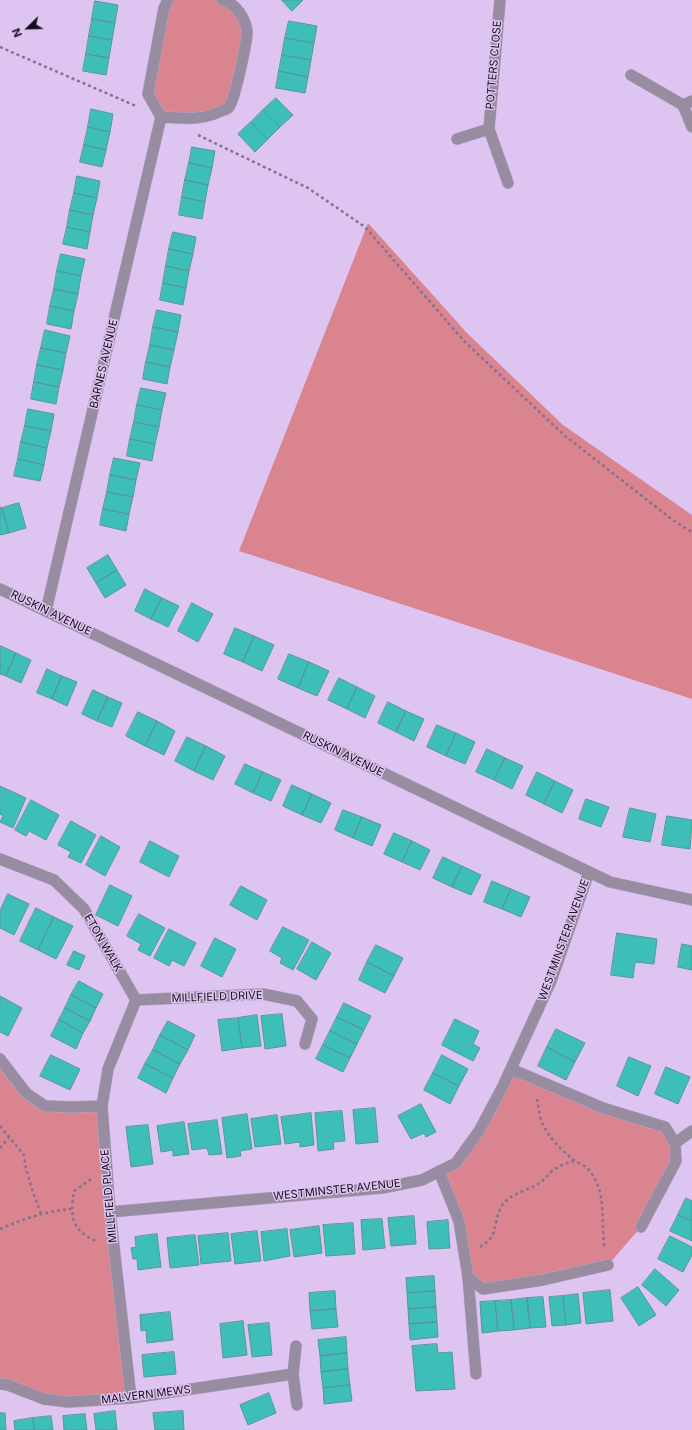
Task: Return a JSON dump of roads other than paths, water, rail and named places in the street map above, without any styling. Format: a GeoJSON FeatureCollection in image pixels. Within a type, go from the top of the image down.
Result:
{"type":"FeatureCollection","features":[{"type":"Feature","properties":{"kind":"street"},"geometry":{"type":"LineString","coordinates":[[168,0],[164,8],[148,94],[161,117],[191,119],[214,115],[229,107],[237,89],[247,32],[242,16],[228,1],[222,0]]}},
{"type":"Feature","properties":{"kind":"street","name":"POTTERS CLOSE"},"geometry":{"type":"LineString","coordinates":[[500,0],[488,129],[508,183]]}},
{"type":"Feature","properties":{"kind":"street"},"geometry":{"type":"LineString","coordinates":[[631,75],[687,103],[692,127]]}},
{"type":"Feature","properties":{"kind":"street","name":"BARNES AVENUE"},"geometry":{"type":"LineString","coordinates":[[46,611],[161,117]]}},
{"type":"Feature","properties":{"kind":"street"},"geometry":{"type":"LineString","coordinates":[[457,139],[488,129]]}},
{"type":"Feature","properties":{"kind":"street","name":"RUSKIN AVENUE"},"geometry":{"type":"LineString","coordinates":[[0,589],[610,882],[692,900]]}},
{"type":"Feature","properties":{"kind":"street","name":"ETON WALK"},"geometry":{"type":"LineString","coordinates":[[0,859],[54,880],[84,909],[136,1000]]}},
{"type":"Feature","properties":{"kind":"street","name":"WESTMINSTER AVENUE"},"geometry":{"type":"LineString","coordinates":[[110,1212],[382,1188],[422,1180],[456,1163],[479,1132],[511,1069],[551,981],[589,872]]}},
{"type":"Feature","properties":{"kind":"street","name":"MILLFIELD DRIVE"},"geometry":{"type":"LineString","coordinates":[[136,1000],[263,994],[297,1001],[312,1019],[306,1044]]}},
{"type":"Feature","properties":{"kind":"street","name":"MILLFIELD PLACE"},"geometry":{"type":"LineString","coordinates":[[131,1398],[110,1212],[102,1106],[108,1069],[136,1000]]}},
{"type":"Feature","properties":{"kind":"street"},"geometry":{"type":"LineString","coordinates":[[0,1059],[26,1093],[45,1106],[102,1106]]}},
{"type":"Feature","properties":{"kind":"street"},"geometry":{"type":"LineString","coordinates":[[511,1069],[603,1108],[665,1126],[675,1143],[676,1161],[641,1227]]}},
{"type":"Feature","properties":{"kind":"street"},"geometry":{"type":"LineString","coordinates":[[675,1143],[692,1131]]}},
{"type":"Feature","properties":{"kind":"street"},"geometry":{"type":"LineString","coordinates":[[440,1171],[459,1221],[468,1277],[476,1374]]}},
{"type":"Feature","properties":{"kind":"street"},"geometry":{"type":"LineString","coordinates":[[468,1277],[482,1289],[543,1280],[608,1265]]}},
{"type":"Feature","properties":{"kind":"street"},"geometry":{"type":"LineString","coordinates":[[296,1346],[293,1374],[297,1405]]}},
{"type":"Feature","properties":{"kind":"street","name":"MALVERN MEWS"},"geometry":{"type":"LineString","coordinates":[[0,1384],[8,1385],[44,1399],[68,1402],[131,1398],[293,1374]]}}]}
